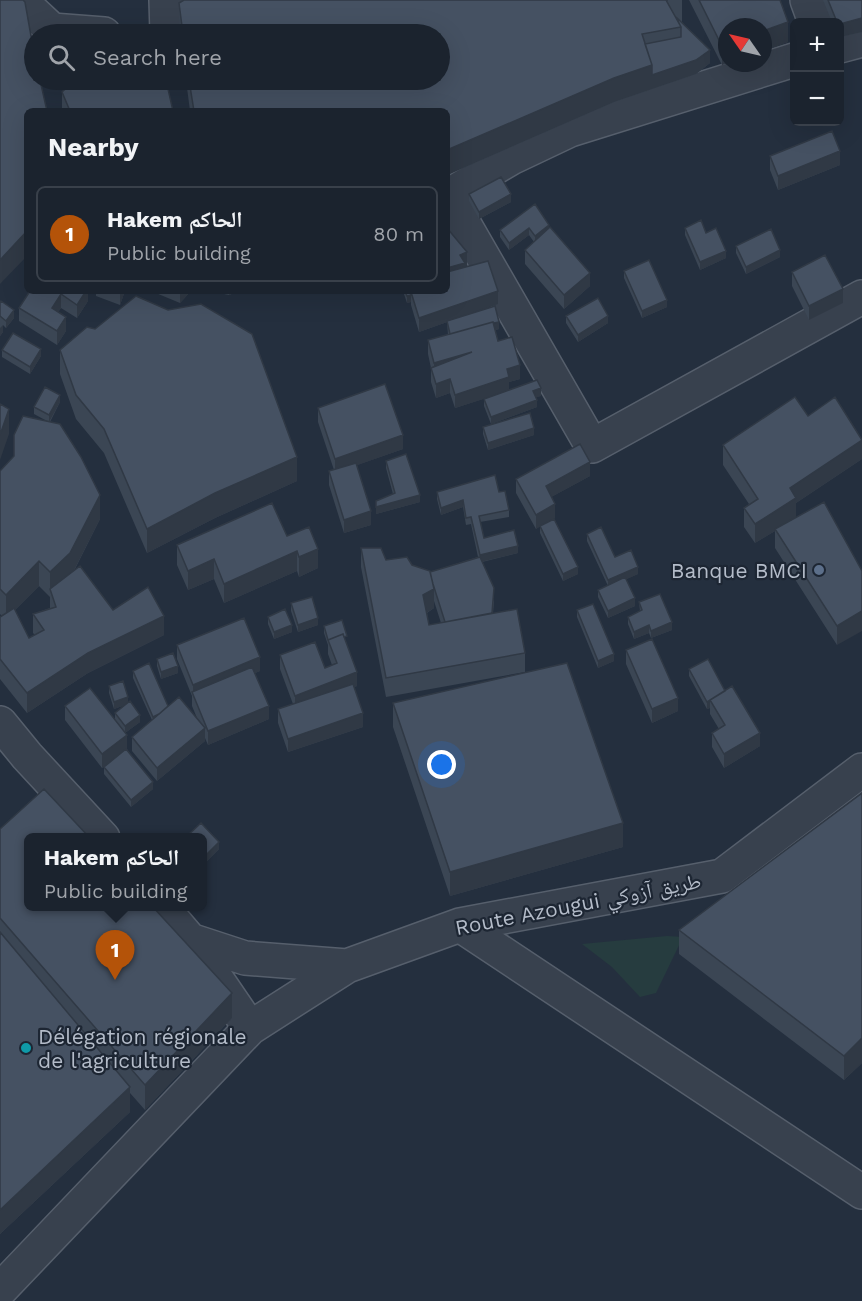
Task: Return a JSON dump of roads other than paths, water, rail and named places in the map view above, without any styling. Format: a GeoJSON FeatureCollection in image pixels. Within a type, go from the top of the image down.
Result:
{"type":"FeatureCollection","features":[{"type":"Feature","properties":{"kind":"street"},"geometry":{"type":"LineString","coordinates":[[20,0],[46,24]]}},
{"type":"Feature","properties":{"kind":"street"},"geometry":{"type":"LineString","coordinates":[[166,0],[167,24]]}},
{"type":"Feature","properties":{"kind":"street"},"geometry":{"type":"LineString","coordinates":[[807,0],[814,18]]}},
{"type":"Feature","properties":{"kind":"street"},"geometry":{"type":"LineString","coordinates":[[844,45],[862,40]]}},
{"type":"Feature","properties":{"kind":"street"},"geometry":{"type":"LineString","coordinates":[[450,195],[511,158],[570,130],[790,62]]}},
{"type":"Feature","properties":{"kind":"street"},"geometry":{"type":"LineString","coordinates":[[450,199],[592,446],[862,297]]}},
{"type":"Feature","properties":{"kind":"street"},"geometry":{"type":"LineString","coordinates":[[0,723],[27,756],[99,833]]}},
{"type":"Feature","properties":{"kind":"street","name":"Route Azougui طريق آزوكي"},"geometry":{"type":"LineString","coordinates":[[0,1290],[250,1028],[347,966],[460,925],[722,876],[862,770]]}},
{"type":"Feature","properties":{"kind":"street"},"geometry":{"type":"LineString","coordinates":[[165,911],[190,940],[250,1028]]}},
{"type":"Feature","properties":{"kind":"street"},"geometry":{"type":"LineString","coordinates":[[460,925],[862,1192]]}},
{"type":"Feature","properties":{"kind":"street"},"geometry":{"type":"LineString","coordinates":[[190,940],[245,958],[347,966]]}},
{"type":"Feature","properties":{"kind":"place","name":"Banque BMCI"},"geometry":{"type":"Point","coordinates":[819,570]}},
{"type":"Feature","properties":{"kind":"place","name":"Hakem الحاكم"},"geometry":{"type":"Point","coordinates":[115,980]}},
{"type":"Feature","properties":{"kind":"place","name":"Délégation régionale de l'agriculture"},"geometry":{"type":"Point","coordinates":[26,1048]}}]}
